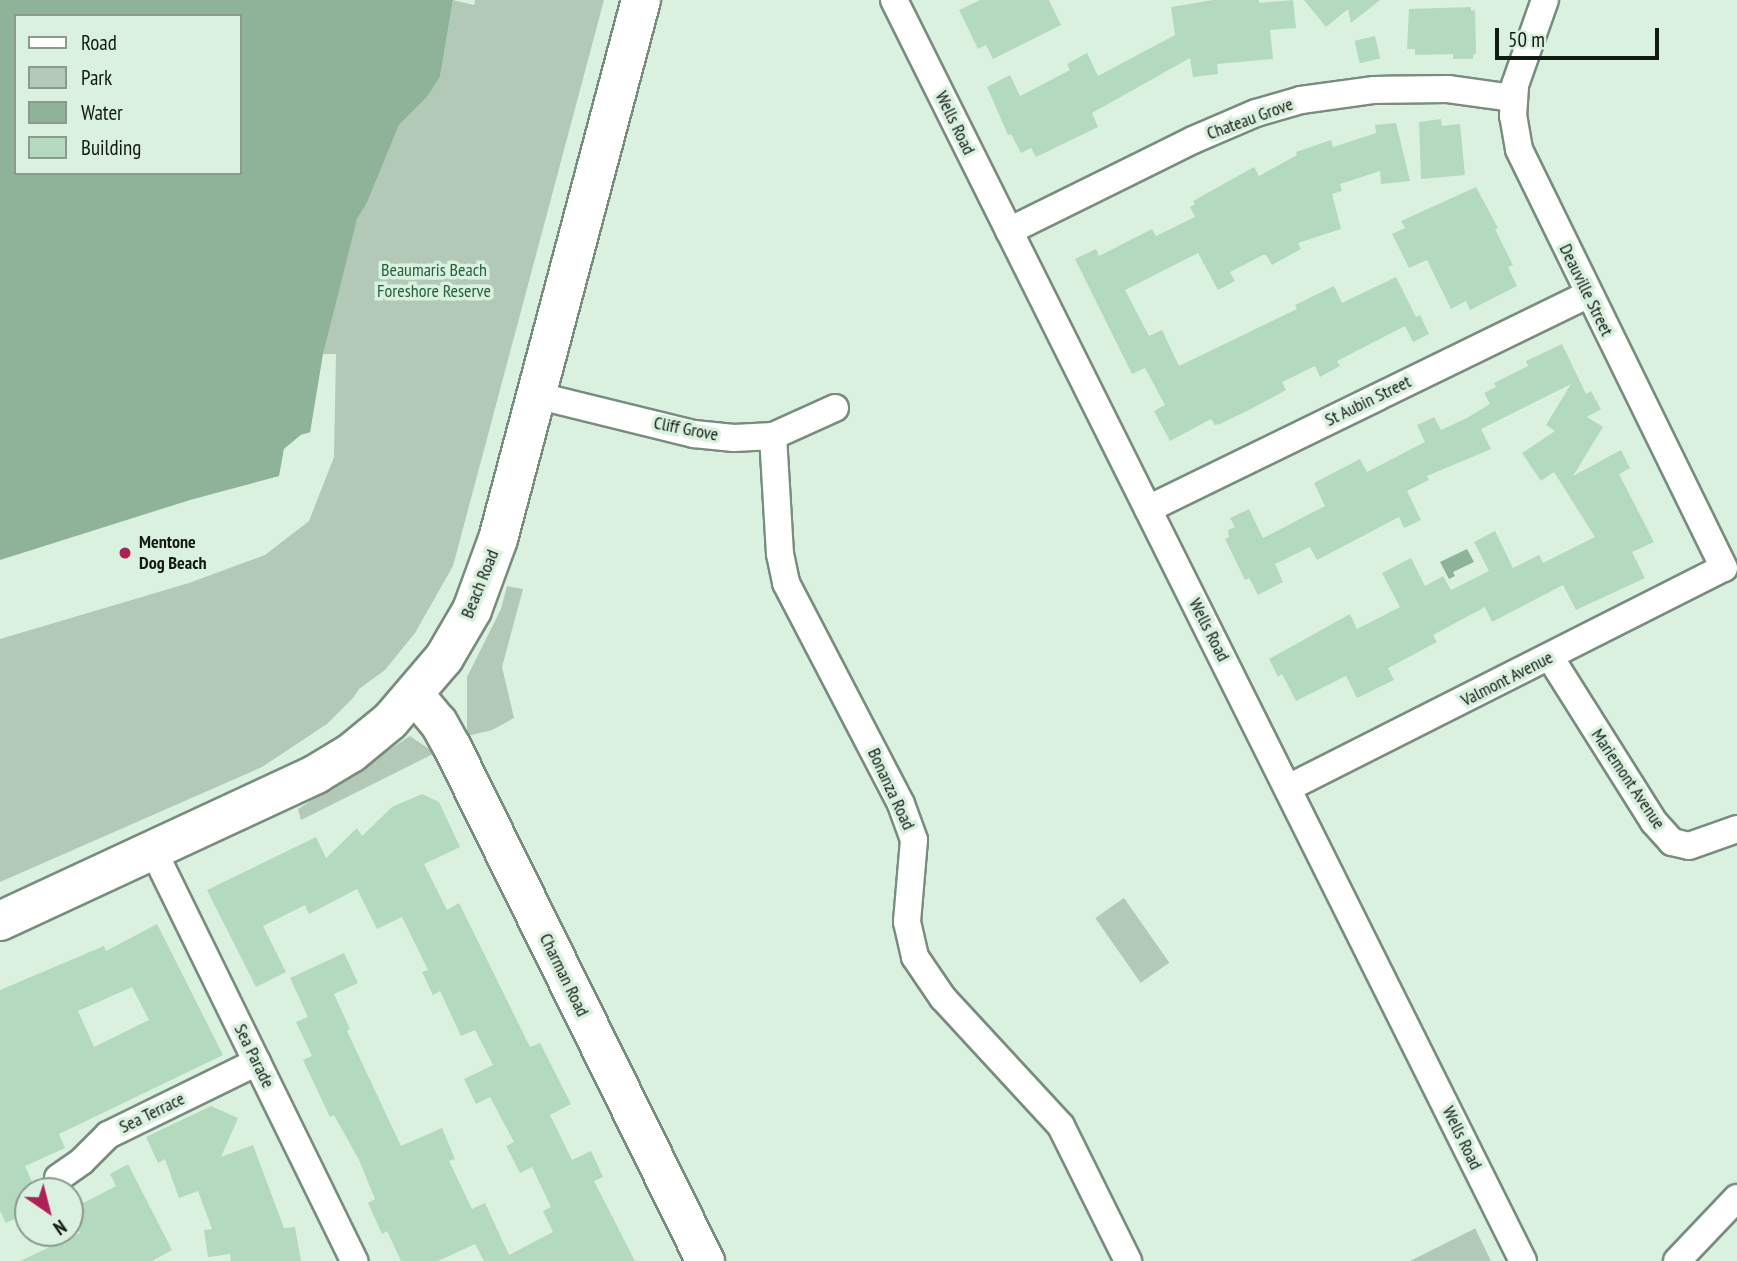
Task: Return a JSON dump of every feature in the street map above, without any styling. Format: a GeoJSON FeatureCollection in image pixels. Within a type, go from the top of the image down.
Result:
{"type":"FeatureCollection","features":[{"type":"Feature","properties":{"kind":"main road","name":"Beach Road"},"geometry":{"type":"LineString","coordinates":[[0,921],[332,765],[372,736],[415,695],[444,658],[475,601],[498,539],[641,0]]}},
{"type":"Feature","properties":{"kind":"main road","name":"Charman Road"},"geometry":{"type":"LineString","coordinates":[[415,695],[434,716],[452,747],[705,1261]]}},
{"type":"Feature","properties":{"kind":"street","name":"Wells Road"},"geometry":{"type":"LineString","coordinates":[[894,0],[1523,1261]]}},
{"type":"Feature","properties":{"kind":"street","name":"Deauville Street"},"geometry":{"type":"LineString","coordinates":[[1545,0],[1519,68],[1513,97],[1519,149],[1724,568]]}},
{"type":"Feature","properties":{"kind":"street","name":"Chateau Grove"},"geometry":{"type":"LineString","coordinates":[[1009,231],[1193,140],[1256,113],[1301,100],[1387,90],[1448,89],[1513,97]]}},
{"type":"Feature","properties":{"kind":"street","name":"St Aubin Street"},"geometry":{"type":"LineString","coordinates":[[1148,509],[1588,294]]}},
{"type":"Feature","properties":{"kind":"street","name":"Cliff Grove"},"geometry":{"type":"LineString","coordinates":[[535,395],[694,434],[734,438],[773,436],[835,408]]}},
{"type":"Feature","properties":{"kind":"street","name":"Bonanza Road"},"geometry":{"type":"LineString","coordinates":[[773,436],[780,554],[786,583],[901,804],[914,840],[907,922],[915,957],[943,998],[1061,1126],[1128,1261]]}},
{"type":"Feature","properties":{"kind":"street","name":"Valmont Avenue"},"geometry":{"type":"LineString","coordinates":[[1288,788],[1724,568]]}},
{"type":"Feature","properties":{"kind":"street","name":"Mariemont Avenue"},"geometry":{"type":"LineString","coordinates":[[1550,657],[1654,822],[1672,842],[1689,846],[1737,830]]}},
{"type":"Feature","properties":{"kind":"street","name":"Sea Parade"},"geometry":{"type":"LineString","coordinates":[[153,850],[354,1261]]}},
{"type":"Feature","properties":{"kind":"street","name":"Sea Terrace"},"geometry":{"type":"LineString","coordinates":[[59,1177],[82,1161],[108,1135],[257,1062]]}},
{"type":"Feature","properties":{"kind":"street"},"geometry":{"type":"LineString","coordinates":[[1677,1261],[1737,1198]]}},
{"type":"Feature","properties":{"kind":"green space","name":"Beaumaris Beach Foreshore Reserve"},"geometry":{"type":"Polygon","coordinates":[[[453,0],[474,5],[475,0],[604,0],[453,566],[415,633],[385,670],[359,689],[327,724],[262,767],[0,882],[0,639],[189,583],[265,555],[309,521],[334,457],[336,354],[323,354],[346,253],[357,219],[367,203],[399,125],[427,97],[440,77],[453,0]]]}},
{"type":"Feature","properties":{"kind":"green space"},"geometry":{"type":"Polygon","coordinates":[[[507,586],[523,589],[502,667],[514,718],[492,730],[467,736],[467,677],[501,609],[507,586]]]}},
{"type":"Feature","properties":{"kind":"green space"},"geometry":{"type":"Polygon","coordinates":[[[410,736],[435,753],[301,820],[298,809],[410,736]]]}},
{"type":"Feature","properties":{"kind":"green space"},"geometry":{"type":"Polygon","coordinates":[[[1124,898],[1169,963],[1141,983],[1095,918],[1124,898]]]}},
{"type":"Feature","properties":{"kind":"green space"},"geometry":{"type":"Polygon","coordinates":[[[1475,1228],[1491,1261],[1410,1261],[1472,1230],[1475,1228]]]}},
{"type":"Feature","properties":{"kind":"water"},"geometry":{"type":"Polygon","coordinates":[[[0,0],[453,0],[440,77],[427,97],[399,125],[367,203],[357,219],[323,354],[310,433],[301,435],[284,449],[279,476],[190,500],[0,560],[0,0]]]}},
{"type":"Feature","properties":{"kind":"water"},"geometry":{"type":"Polygon","coordinates":[[[1467,549],[1474,562],[1453,572],[1455,576],[1449,579],[1440,562],[1467,549]]]}},
{"type":"Feature","properties":{"kind":"pier"},"geometry":{"type":"Polygon","coordinates":[[[314,431],[287,451],[280,480],[284,449],[301,435],[314,431]]]}},
{"type":"Feature","properties":{"kind":"building"},"geometry":{"type":"Polygon","coordinates":[[[980,0],[1049,0],[1061,25],[993,59],[986,45],[978,49],[959,10],[980,0]]]}},
{"type":"Feature","properties":{"kind":"building"},"geometry":{"type":"Polygon","coordinates":[[[1213,0],[1259,0],[1259,3],[1293,0],[1296,28],[1270,30],[1273,59],[1217,64],[1218,74],[1193,77],[1190,58],[1092,113],[1098,127],[1036,157],[1031,148],[1021,153],[1011,134],[1008,135],[987,87],[1010,75],[1020,96],[1070,70],[1067,64],[1087,53],[1098,76],[1175,35],[1171,7],[1213,0]]]}},
{"type":"Feature","properties":{"kind":"building"},"geometry":{"type":"Polygon","coordinates":[[[1304,0],[1380,0],[1351,23],[1348,9],[1326,27],[1304,0]]]}},
{"type":"Feature","properties":{"kind":"building"},"geometry":{"type":"Polygon","coordinates":[[[1471,7],[1471,11],[1475,10],[1476,54],[1473,59],[1453,59],[1453,54],[1415,55],[1415,49],[1407,49],[1409,9],[1471,7]]]}},
{"type":"Feature","properties":{"kind":"building"},"geometry":{"type":"Polygon","coordinates":[[[1375,36],[1380,58],[1360,63],[1355,41],[1375,36]]]}},
{"type":"Feature","properties":{"kind":"building"},"geometry":{"type":"Polygon","coordinates":[[[1441,119],[1442,126],[1460,124],[1465,175],[1421,179],[1419,122],[1441,119]]]}},
{"type":"Feature","properties":{"kind":"building"},"geometry":{"type":"Polygon","coordinates":[[[1396,123],[1410,181],[1381,184],[1380,171],[1340,184],[1342,191],[1332,194],[1341,229],[1298,243],[1301,249],[1272,265],[1266,255],[1263,255],[1230,272],[1235,281],[1218,290],[1198,253],[1125,290],[1149,336],[1162,330],[1179,366],[1297,309],[1295,305],[1334,286],[1342,303],[1396,277],[1416,317],[1420,315],[1429,334],[1413,342],[1405,326],[1337,361],[1340,366],[1320,377],[1315,366],[1282,382],[1286,390],[1251,409],[1220,424],[1215,425],[1211,419],[1170,441],[1154,411],[1165,405],[1145,368],[1132,374],[1075,259],[1096,249],[1099,256],[1152,229],[1156,236],[1195,217],[1190,207],[1195,204],[1193,201],[1254,167],[1259,176],[1297,155],[1296,152],[1331,140],[1333,147],[1376,133],[1375,125],[1396,123]]]}},
{"type":"Feature","properties":{"kind":"building"},"geometry":{"type":"Polygon","coordinates":[[[1476,187],[1498,228],[1495,229],[1513,265],[1508,267],[1517,286],[1470,310],[1466,301],[1451,309],[1427,260],[1409,268],[1392,234],[1405,228],[1401,221],[1476,187]]]}},
{"type":"Feature","properties":{"kind":"building"},"geometry":{"type":"Polygon","coordinates":[[[1562,344],[1586,394],[1591,391],[1601,409],[1587,417],[1603,427],[1573,476],[1621,450],[1630,468],[1619,474],[1654,542],[1632,552],[1645,578],[1576,610],[1563,585],[1492,622],[1485,607],[1433,635],[1437,642],[1388,668],[1394,680],[1357,698],[1346,676],[1296,701],[1282,674],[1278,677],[1269,659],[1350,614],[1357,629],[1400,607],[1382,573],[1411,558],[1425,586],[1443,576],[1451,590],[1489,571],[1474,542],[1495,531],[1513,568],[1539,555],[1543,563],[1595,537],[1554,472],[1541,481],[1522,453],[1555,431],[1546,425],[1571,384],[1481,429],[1491,449],[1427,476],[1429,480],[1407,491],[1421,520],[1404,528],[1399,517],[1317,560],[1310,547],[1275,564],[1283,582],[1258,595],[1249,578],[1245,580],[1225,539],[1229,537],[1228,530],[1235,527],[1230,518],[1249,509],[1263,538],[1325,506],[1314,483],[1360,459],[1367,472],[1425,442],[1417,425],[1434,417],[1441,430],[1467,418],[1490,404],[1484,393],[1496,387],[1494,383],[1528,366],[1526,361],[1562,344]]]}},
{"type":"Feature","properties":{"kind":"building"},"geometry":{"type":"Polygon","coordinates":[[[422,794],[439,802],[460,847],[424,864],[447,910],[459,903],[530,1047],[540,1043],[571,1104],[550,1115],[572,1160],[591,1151],[603,1177],[594,1181],[635,1261],[484,1261],[475,1244],[438,1261],[401,1261],[387,1231],[382,1234],[368,1203],[375,1199],[359,1160],[334,1115],[330,1117],[303,1060],[312,1056],[296,1022],[308,1017],[290,978],[344,953],[358,983],[334,994],[350,1029],[347,1031],[401,1146],[442,1128],[455,1159],[449,1161],[472,1209],[485,1203],[509,1255],[553,1232],[543,1211],[551,1207],[532,1167],[520,1173],[506,1146],[514,1142],[490,1097],[476,1104],[464,1079],[493,1065],[475,1030],[461,1036],[440,991],[433,995],[422,972],[428,970],[402,917],[377,929],[357,889],[309,914],[305,905],[263,926],[286,972],[256,987],[207,890],[316,837],[326,858],[357,828],[362,836],[392,807],[422,794]]]}},
{"type":"Feature","properties":{"kind":"building"},"geometry":{"type":"Polygon","coordinates":[[[157,924],[223,1055],[59,1134],[65,1148],[25,1166],[30,1177],[14,1177],[14,1219],[6,1223],[0,1211],[0,990],[104,946],[106,951],[157,924]],[[132,987],[78,1011],[94,1047],[149,1020],[132,987]]]}},
{"type":"Feature","properties":{"kind":"building"},"geometry":{"type":"Polygon","coordinates":[[[211,1106],[238,1118],[221,1157],[253,1145],[284,1228],[295,1227],[301,1261],[231,1261],[230,1254],[208,1257],[204,1230],[212,1229],[198,1191],[179,1198],[165,1159],[158,1163],[146,1137],[211,1106]]]}},
{"type":"Feature","properties":{"kind":"building"},"geometry":{"type":"Polygon","coordinates":[[[128,1164],[172,1250],[152,1261],[20,1261],[50,1247],[84,1247],[84,1203],[116,1186],[110,1174],[128,1164]]]}},
{"type":"Feature","properties":{"kind":"place","name":"Mentone Dog Beach"},"geometry":{"type":"Point","coordinates":[125,553]}}]}
